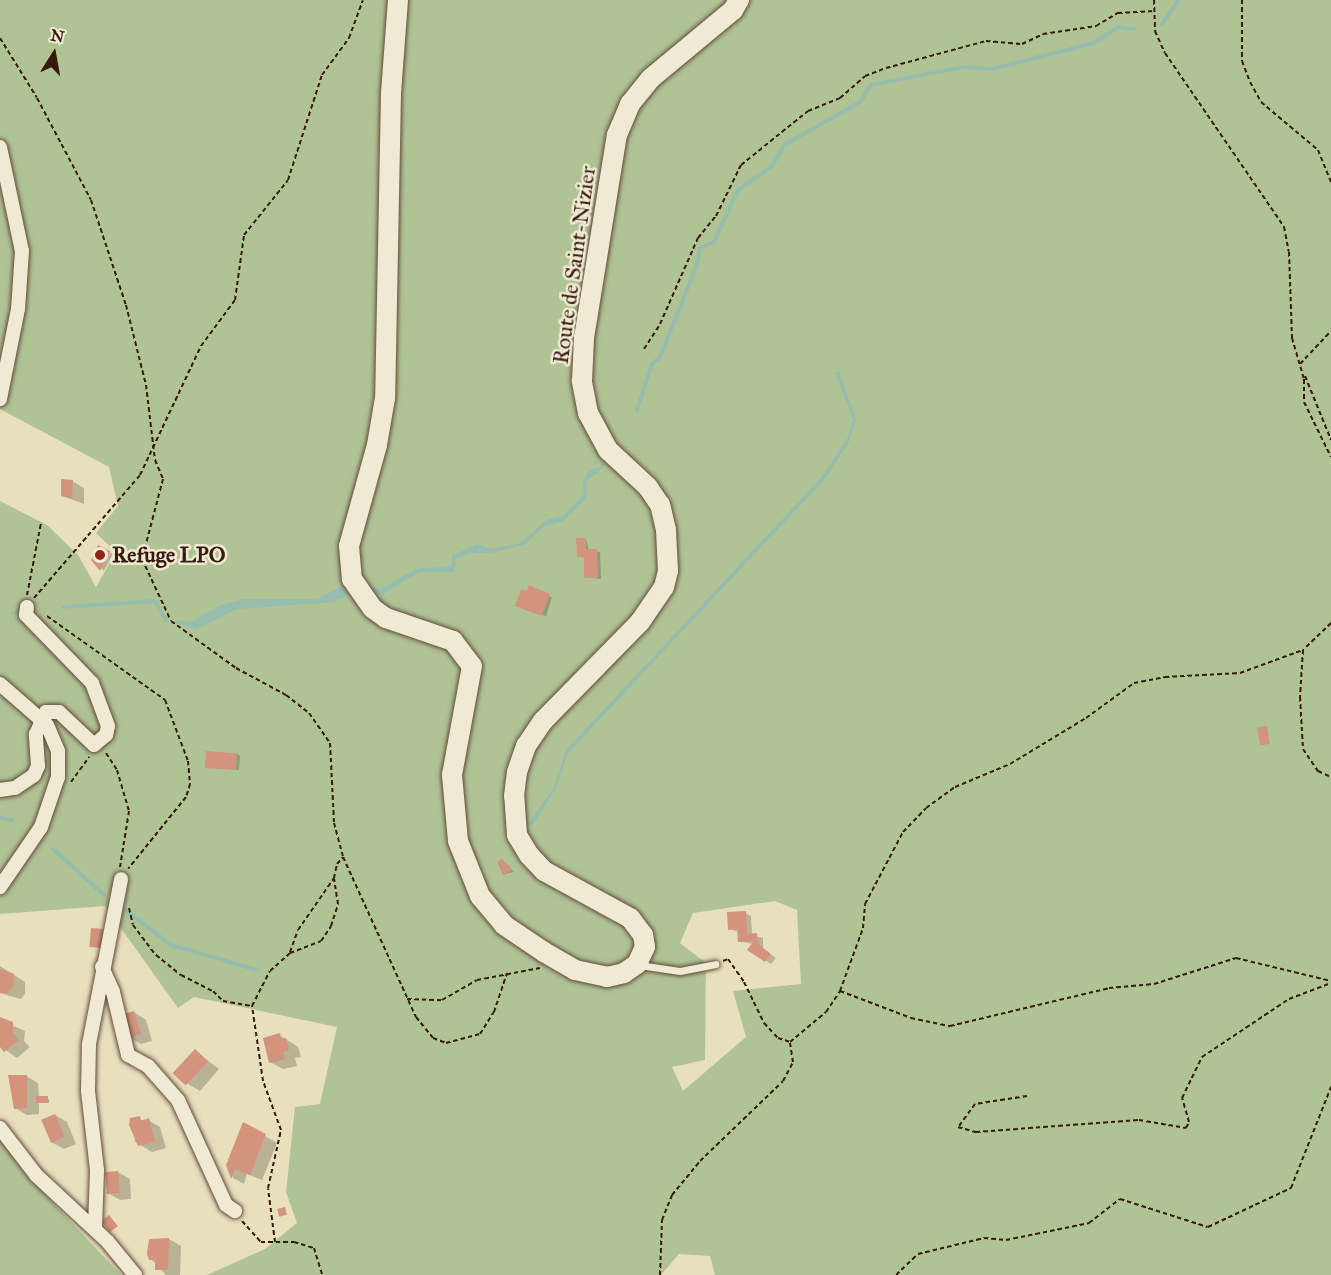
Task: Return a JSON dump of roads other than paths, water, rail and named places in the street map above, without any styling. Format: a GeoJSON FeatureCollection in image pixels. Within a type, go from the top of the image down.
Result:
{"type":"FeatureCollection","features":[{"type":"Feature","properties":{"kind":"main road"},"geometry":{"type":"LineString","coordinates":[[398,0],[391,93],[384,398],[377,445],[351,537],[350,572],[356,588],[372,608],[400,623],[446,637],[469,657],[472,678],[452,775],[464,864],[480,896],[504,925],[567,966],[607,977],[624,973],[637,964]]}},
{"type":"Feature","properties":{"kind":"main road","name":"Route de Saint-Nizier"},"geometry":{"type":"LineString","coordinates":[[637,964],[645,947],[637,924],[544,871],[518,835],[514,796],[526,746],[543,721],[640,622],[664,587],[668,571],[666,530],[660,505],[648,488],[608,450],[588,413],[582,381],[584,338],[617,135],[630,104],[650,79],[733,10],[739,0]]}},
{"type":"Feature","properties":{"kind":"street"},"geometry":{"type":"LineString","coordinates":[[0,147],[22,251],[18,309],[0,399]]}},
{"type":"Feature","properties":{"kind":"street"},"geometry":{"type":"LineString","coordinates":[[0,790],[25,784],[34,775],[38,766],[36,734],[45,712],[60,712],[76,725],[87,742],[99,743],[108,726],[101,700],[66,652],[26,615],[27,607]]}},
{"type":"Feature","properties":{"kind":"street"},"geometry":{"type":"LineString","coordinates":[[0,684],[47,724],[58,751],[55,793],[41,827],[0,887]]}},
{"type":"Feature","properties":{"kind":"street"},"geometry":{"type":"LineString","coordinates":[[95,1228],[98,1170],[88,1091],[89,1044],[102,967],[121,879]]}},
{"type":"Feature","properties":{"kind":"street"},"geometry":{"type":"LineString","coordinates":[[102,967],[113,992],[128,1055],[148,1066],[178,1101],[226,1206],[235,1211]]}},
{"type":"Feature","properties":{"kind":"street"},"geometry":{"type":"LineString","coordinates":[[0,1128],[36,1175],[95,1228],[135,1275]]}},
{"type":"Feature","properties":{"kind":"lane"},"geometry":{"type":"LineString","coordinates":[[637,964],[680,971],[714,964]]}},
{"type":"Feature","properties":{"kind":"waterway"},"geometry":{"type":"LineString","coordinates":[[1162,24],[1179,0]]}},
{"type":"Feature","properties":{"kind":"waterway"},"geometry":{"type":"LineString","coordinates":[[637,410],[652,364],[660,357],[696,267],[700,248],[714,242],[738,190],[772,166],[784,145],[860,102],[871,85],[964,67],[992,69],[1094,43],[1118,27],[1135,29]]}},
{"type":"Feature","properties":{"kind":"waterway"},"geometry":{"type":"LineString","coordinates":[[63,607],[155,601],[166,620]]}},
{"type":"Feature","properties":{"kind":"waterway"},"geometry":{"type":"LineString","coordinates":[[13,613],[24,611]]}},
{"type":"Feature","properties":{"kind":"waterway"},"geometry":{"type":"LineString","coordinates":[[176,622],[195,626]]}},
{"type":"Feature","properties":{"kind":"waterway"},"geometry":{"type":"LineString","coordinates":[[0,818],[13,820]]}},
{"type":"Feature","properties":{"kind":"waterway"},"geometry":{"type":"LineString","coordinates":[[53,849],[104,895]]}},
{"type":"Feature","properties":{"kind":"waterway"},"geometry":{"type":"LineString","coordinates":[[120,906],[171,945],[257,970]]}},
{"type":"Feature","properties":{"kind":"place","name":"Refuge LPO"},"geometry":{"type":"Point","coordinates":[100,555]}}]}
